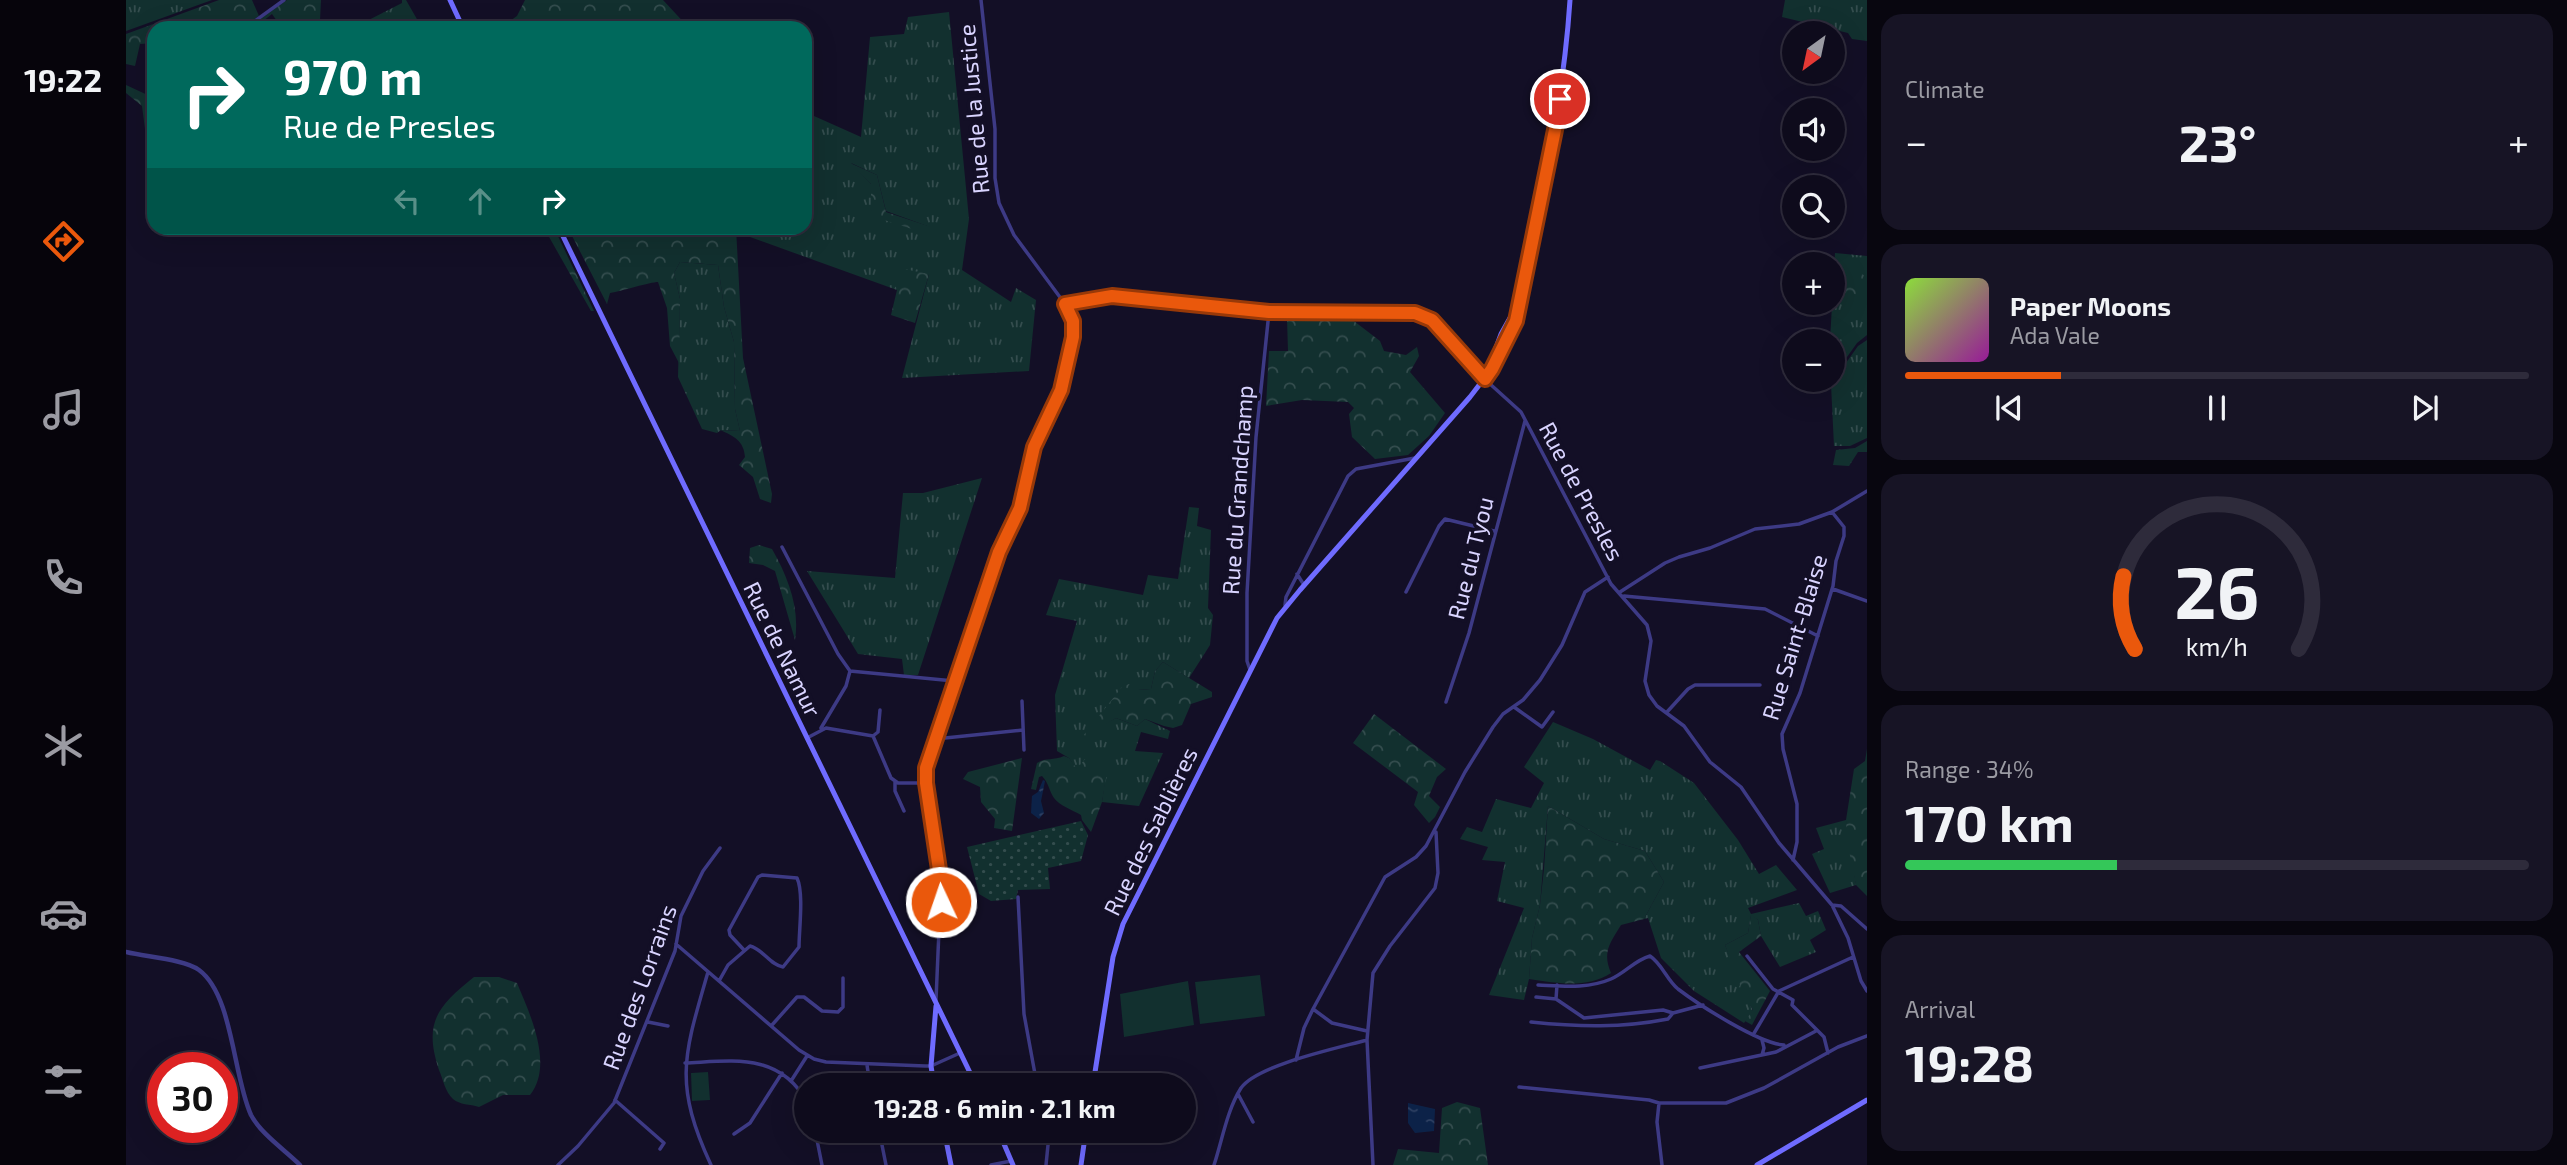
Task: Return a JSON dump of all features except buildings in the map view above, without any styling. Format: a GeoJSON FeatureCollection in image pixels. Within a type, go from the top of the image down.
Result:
{"type":"FeatureCollection","features":[{"type":"Feature","properties":{"kind":"main road"},"geometry":{"type":"LineString","coordinates":[[450,0],[460,21]]}},
{"type":"Feature","properties":{"kind":"main road","name":"Rue des Sablières"},"geometry":{"type":"LineString","coordinates":[[1095,1073],[1114,957],[1123,924],[1250,670],[1285,608],[1298,591],[1485,379],[1513,320],[1523,293],[1556,125],[1567,47],[1570,0]]}},
{"type":"Feature","properties":{"kind":"main road","name":"Rue de Namur"},"geometry":{"type":"LineString","coordinates":[[562,235],[970,1073]]}},
{"type":"Feature","properties":{"kind":"main road"},"geometry":{"type":"LineString","coordinates":[[931,1073],[936,1006]]}},
{"type":"Feature","properties":{"kind":"main road"},"geometry":{"type":"LineString","coordinates":[[1757,1165],[1867,1100]]}},
{"type":"Feature","properties":{"kind":"main road"},"geometry":{"type":"LineString","coordinates":[[947,1143],[951,1165]]}},
{"type":"Feature","properties":{"kind":"main road"},"geometry":{"type":"LineString","coordinates":[[1004,1143],[1012,1163]]}},
{"type":"Feature","properties":{"kind":"main road"},"geometry":{"type":"LineString","coordinates":[[1081,1165],[1084,1143]]}},
{"type":"Feature","properties":{"kind":"street"},"geometry":{"type":"LineString","coordinates":[[255,21],[284,0]]}},
{"type":"Feature","properties":{"kind":"street","name":"Rue de la Justice"},"geometry":{"type":"LineString","coordinates":[[936,1006],[941,883],[926,768],[999,552],[1020,508],[1034,447],[1061,390],[1073,337],[1073,321],[1065,304],[1014,235],[999,203],[995,178],[995,129],[981,0]]}},
{"type":"Feature","properties":{"kind":"street","name":"Rue de Presles"},"geometry":{"type":"LineString","coordinates":[[1065,304],[1112,296],[1269,312],[1415,313],[1432,320],[1485,379],[1521,412],[1608,577],[1647,625],[1651,641],[1645,681],[1649,695],[1657,706],[1684,726],[1710,762],[1741,787],[1779,844],[1832,905],[1848,938],[1861,981],[1867,991]]}},
{"type":"Feature","properties":{"kind":"street","name":"Rue du Grandchamp"},"geometry":{"type":"LineString","coordinates":[[1250,670],[1247,661],[1250,528],[1269,312]]}},
{"type":"Feature","properties":{"kind":"street","name":"Rue du Tyou"},"geometry":{"type":"LineString","coordinates":[[1446,702],[1469,633],[1525,421]]}},
{"type":"Feature","properties":{"kind":"street","name":"Rue des Sablières"},"geometry":{"type":"LineString","coordinates":[[1285,608],[1286,597],[1297,574],[1349,476],[1356,469],[1415,458]]}},
{"type":"Feature","properties":{"kind":"street"},"geometry":{"type":"LineString","coordinates":[[1403,460],[1407,468]]}},
{"type":"Feature","properties":{"kind":"street"},"geometry":{"type":"LineString","coordinates":[[1621,594],[1665,563],[1679,557],[1710,548],[1755,529],[1799,524],[1832,512],[1867,491]]}},
{"type":"Feature","properties":{"kind":"street","name":"Rue Saint-Blaise"},"geometry":{"type":"LineString","coordinates":[[1793,860],[1797,842],[1797,804],[1783,749],[1782,734],[1800,693],[1818,636],[1844,536],[1843,527],[1832,512]]}},
{"type":"Feature","properties":{"kind":"street"},"geometry":{"type":"LineString","coordinates":[[1406,592],[1438,526],[1445,519],[1494,531]]}},
{"type":"Feature","properties":{"kind":"street"},"geometry":{"type":"LineString","coordinates":[[782,547],[838,654],[850,671],[954,681]]}},
{"type":"Feature","properties":{"kind":"street"},"geometry":{"type":"LineString","coordinates":[[1297,574],[1304,585]]}},
{"type":"Feature","properties":{"kind":"street"},"geometry":{"type":"LineString","coordinates":[[1296,1060],[1304,1028],[1313,1009],[1385,877],[1416,857],[1426,846],[1486,738],[1503,714],[1524,700],[1541,680],[1562,645],[1585,592],[1608,577]]}},
{"type":"Feature","properties":{"kind":"street"},"geometry":{"type":"LineString","coordinates":[[1292,585],[1298,591]]}},
{"type":"Feature","properties":{"kind":"street"},"geometry":{"type":"LineString","coordinates":[[1832,589],[1867,601]]}},
{"type":"Feature","properties":{"kind":"street"},"geometry":{"type":"LineString","coordinates":[[1621,594],[1765,609],[1818,636]]}},
{"type":"Feature","properties":{"kind":"street"},"geometry":{"type":"LineString","coordinates":[[807,738],[821,729],[846,686],[850,671]]}},
{"type":"Feature","properties":{"kind":"street"},"geometry":{"type":"LineString","coordinates":[[1667,712],[1695,685],[1760,685]]}},
{"type":"Feature","properties":{"kind":"street"},"geometry":{"type":"LineString","coordinates":[[1022,701],[1024,750]]}},
{"type":"Feature","properties":{"kind":"street"},"geometry":{"type":"LineString","coordinates":[[1514,707],[1542,727],[1553,712]]}},
{"type":"Feature","properties":{"kind":"street"},"geometry":{"type":"LineString","coordinates":[[821,729],[873,736],[878,732],[880,710]]}},
{"type":"Feature","properties":{"kind":"street"},"geometry":{"type":"LineString","coordinates":[[936,737],[1023,730]]}},
{"type":"Feature","properties":{"kind":"street"},"geometry":{"type":"LineString","coordinates":[[873,736],[891,778],[898,783],[926,783]]}},
{"type":"Feature","properties":{"kind":"street"},"geometry":{"type":"LineString","coordinates":[[895,781],[895,791],[905,811]]}},
{"type":"Feature","properties":{"kind":"street"},"geometry":{"type":"LineString","coordinates":[[1373,1165],[1367,1031],[1373,973],[1390,946],[1435,888],[1438,873],[1436,830]]}},
{"type":"Feature","properties":{"kind":"street","name":"Rue des Lorrains"},"geometry":{"type":"LineString","coordinates":[[558,1165],[578,1146],[615,1100],[648,1022],[676,944],[681,916],[703,872],[720,848]]}},
{"type":"Feature","properties":{"kind":"street"},"geometry":{"type":"LineString","coordinates":[[719,981],[728,965],[750,946],[783,967],[796,953],[799,947],[797,878],[762,875],[758,877],[729,930],[744,950]]}},
{"type":"Feature","properties":{"kind":"street"},"geometry":{"type":"LineString","coordinates":[[1018,897],[1024,1014],[1035,1073]]}},
{"type":"Feature","properties":{"kind":"street"},"geometry":{"type":"LineString","coordinates":[[1832,905],[1842,906],[1867,929]]}},
{"type":"Feature","properties":{"kind":"street"},"geometry":{"type":"LineString","coordinates":[[676,944],[807,1056],[826,1062],[930,1066],[960,1052]]}},
{"type":"Feature","properties":{"kind":"street"},"geometry":{"type":"LineString","coordinates":[[126,952],[189,965],[199,970],[215,988],[244,1098],[253,1119],[300,1165]]}},
{"type":"Feature","properties":{"kind":"street"},"geometry":{"type":"LineString","coordinates":[[1538,985],[1598,984],[1612,979],[1642,958],[1650,956],[1656,960],[1677,989],[1773,1045],[1784,1045]]}},
{"type":"Feature","properties":{"kind":"street"},"geometry":{"type":"LineString","coordinates":[[1746,956],[1773,989],[1793,1000],[1792,1005],[1825,1037],[1828,1053]]}},
{"type":"Feature","properties":{"kind":"street"},"geometry":{"type":"LineString","coordinates":[[1754,1035],[1779,991],[1853,957]]}},
{"type":"Feature","properties":{"kind":"street"},"geometry":{"type":"LineString","coordinates":[[708,972],[685,1063],[685,1088],[689,1111],[711,1165]]}},
{"type":"Feature","properties":{"kind":"street"},"geometry":{"type":"LineString","coordinates":[[771,1026],[797,997],[804,997],[822,1011],[838,1012],[843,1007],[843,978]]}},
{"type":"Feature","properties":{"kind":"street"},"geometry":{"type":"LineString","coordinates":[[1556,999],[1557,985]]}},
{"type":"Feature","properties":{"kind":"street"},"geometry":{"type":"LineString","coordinates":[[1536,997],[1556,999],[1584,1018],[1663,1010],[1673,1013],[1703,1005]]}},
{"type":"Feature","properties":{"kind":"street"},"geometry":{"type":"LineString","coordinates":[[1313,1009],[1332,1023],[1367,1031]]}},
{"type":"Feature","properties":{"kind":"street"},"geometry":{"type":"LineString","coordinates":[[1531,1022],[1579,1027],[1634,1026],[1668,1019],[1673,1013]]}},
{"type":"Feature","properties":{"kind":"street"},"geometry":{"type":"LineString","coordinates":[[648,1022],[668,1026]]}},
{"type":"Feature","properties":{"kind":"street"},"geometry":{"type":"LineString","coordinates":[[1700,1068],[1776,1052],[1784,1045],[1816,1031]]}},
{"type":"Feature","properties":{"kind":"street"},"geometry":{"type":"LineString","coordinates":[[1519,1087],[1658,1103],[1726,1103],[1765,1088],[1828,1053],[1867,1036]]}},
{"type":"Feature","properties":{"kind":"street"},"geometry":{"type":"LineString","coordinates":[[1762,1039],[1762,1055]]}},
{"type":"Feature","properties":{"kind":"street"},"geometry":{"type":"LineString","coordinates":[[1214,1165],[1243,1085],[1255,1076],[1296,1060],[1367,1040]]}},
{"type":"Feature","properties":{"kind":"street"},"geometry":{"type":"LineString","coordinates":[[791,1081],[807,1056]]}},
{"type":"Feature","properties":{"kind":"street"},"geometry":{"type":"LineString","coordinates":[[685,1063],[749,1061],[782,1073],[794,1085]]}},
{"type":"Feature","properties":{"kind":"street"},"geometry":{"type":"LineString","coordinates":[[867,1065],[868,1073]]}},
{"type":"Feature","properties":{"kind":"street"},"geometry":{"type":"LineString","coordinates":[[734,1134],[750,1123],[782,1073]]}},
{"type":"Feature","properties":{"kind":"street"},"geometry":{"type":"LineString","coordinates":[[1238,1094],[1253,1122]]}},
{"type":"Feature","properties":{"kind":"street"},"geometry":{"type":"LineString","coordinates":[[615,1100],[664,1143],[660,1149]]}},
{"type":"Feature","properties":{"kind":"street"},"geometry":{"type":"LineString","coordinates":[[1658,1103],[1657,1122],[1662,1165]]}},
{"type":"Feature","properties":{"kind":"street"},"geometry":{"type":"LineString","coordinates":[[818,1143],[822,1165]]}},
{"type":"Feature","properties":{"kind":"street"},"geometry":{"type":"LineString","coordinates":[[881,1143],[886,1165]]}},
{"type":"Feature","properties":{"kind":"street"},"geometry":{"type":"LineString","coordinates":[[1046,1165],[1048,1143]]}},
{"type":"Feature","properties":{"kind":"street"},"geometry":{"type":"LineString","coordinates":[[991,1165],[1012,1163]]}},
{"type":"Feature","properties":{"kind":"green space"},"geometry":{"type":"Polygon","coordinates":[[[126,0],[212,0],[147,21],[147,23],[126,31],[126,0]]]}},
{"type":"Feature","properties":{"kind":"green space"},"geometry":{"type":"Polygon","coordinates":[[[219,0],[252,0],[259,16],[252,21],[162,21],[219,0]]]}},
{"type":"Feature","properties":{"kind":"green space"},"geometry":{"type":"Polygon","coordinates":[[[287,0],[321,0],[318,21],[277,21],[272,14],[263,21],[257,21],[287,0]]]}},
{"type":"Feature","properties":{"kind":"green space"},"geometry":{"type":"Polygon","coordinates":[[[402,0],[406,0],[418,21],[367,21],[402,3],[402,0]]]}},
{"type":"Feature","properties":{"kind":"green space"},"geometry":{"type":"Polygon","coordinates":[[[525,0],[663,0],[682,21],[510,21],[517,16],[525,0]]]}},
{"type":"Feature","properties":{"kind":"green space"},"geometry":{"type":"Polygon","coordinates":[[[1785,0],[1867,0],[1867,41],[1852,39],[1845,32],[1845,21],[1798,21],[1782,17],[1785,0]]]}},
{"type":"Feature","properties":{"kind":"green space"},"geometry":{"type":"Polygon","coordinates":[[[949,12],[969,219],[962,270],[1011,302],[1016,288],[1036,300],[1029,371],[902,378],[929,274],[897,290],[745,235],[812,235],[812,115],[861,137],[870,37],[904,34],[908,17],[949,12]],[[851,163],[871,184],[871,210],[930,227],[886,211],[877,175],[851,163]]]}},
{"type":"Feature","properties":{"kind":"green space"},"geometry":{"type":"Polygon","coordinates":[[[147,26],[147,44],[140,44],[135,66],[126,64],[126,34],[147,26]]]}},
{"type":"Feature","properties":{"kind":"green space"},"geometry":{"type":"Polygon","coordinates":[[[126,85],[147,95],[147,129],[142,106],[126,93],[126,85]]]}},
{"type":"Feature","properties":{"kind":"green space"},"geometry":{"type":"Polygon","coordinates":[[[850,163],[877,175],[886,212],[931,227],[918,231],[875,217],[871,210],[871,184],[850,163]]]}},
{"type":"Feature","properties":{"kind":"green space"},"geometry":{"type":"Polygon","coordinates":[[[548,235],[557,235],[594,311],[591,311],[548,235]]]}},
{"type":"Feature","properties":{"kind":"green space"},"geometry":{"type":"Polygon","coordinates":[[[572,235],[736,235],[743,358],[772,494],[771,503],[760,499],[753,477],[739,465],[745,457],[740,443],[720,430],[740,431],[735,409],[734,342],[724,307],[718,265],[680,262],[674,273],[680,299],[679,363],[670,346],[667,308],[658,282],[610,293],[607,304],[572,235]]]}},
{"type":"Feature","properties":{"kind":"green space"},"geometry":{"type":"Polygon","coordinates":[[[1845,254],[1867,256],[1867,335],[1857,343],[1845,360],[1845,329],[1831,329],[1831,315],[1845,315],[1845,254]]]}},
{"type":"Feature","properties":{"kind":"green space"},"geometry":{"type":"Polygon","coordinates":[[[680,262],[718,265],[724,307],[734,342],[735,409],[740,431],[721,430],[717,433],[702,429],[678,377],[680,299],[674,273],[680,262]]]}},
{"type":"Feature","properties":{"kind":"green space"},"geometry":{"type":"Polygon","coordinates":[[[899,268],[929,274],[915,323],[891,315],[897,290],[894,282],[899,268]]]}},
{"type":"Feature","properties":{"kind":"green space"},"geometry":{"type":"Polygon","coordinates":[[[1858,269],[1867,279],[1867,296],[1845,293],[1845,271],[1858,269]]]}},
{"type":"Feature","properties":{"kind":"green space"},"geometry":{"type":"Polygon","coordinates":[[[1287,318],[1350,318],[1380,341],[1384,351],[1406,355],[1417,347],[1419,356],[1410,372],[1445,413],[1429,436],[1408,455],[1375,459],[1352,437],[1349,414],[1354,408],[1348,402],[1302,400],[1266,406],[1269,351],[1288,351],[1287,318]]]}},
{"type":"Feature","properties":{"kind":"green space"},"geometry":{"type":"Polygon","coordinates":[[[1867,340],[1867,438],[1850,446],[1834,446],[1831,392],[1845,392],[1845,364],[1858,346],[1867,340]]]}},
{"type":"Feature","properties":{"kind":"green space"},"geometry":{"type":"Polygon","coordinates":[[[1867,441],[1867,452],[1858,452],[1849,466],[1833,465],[1836,450],[1855,448],[1867,441]]]}},
{"type":"Feature","properties":{"kind":"green space"},"geometry":{"type":"Polygon","coordinates":[[[982,478],[918,675],[904,675],[902,659],[858,654],[807,571],[895,578],[903,493],[923,493],[982,478]]]}},
{"type":"Feature","properties":{"kind":"green space"},"geometry":{"type":"Polygon","coordinates":[[[1189,507],[1199,508],[1197,526],[1211,530],[1208,608],[1213,615],[1210,645],[1189,678],[1163,662],[1155,671],[1151,689],[1138,690],[1103,725],[1116,718],[1137,726],[1145,719],[1170,731],[1168,739],[1141,732],[1135,751],[1163,753],[1139,806],[1102,802],[1107,766],[1077,770],[1069,758],[1057,751],[1055,695],[1077,621],[1046,615],[1059,579],[1143,595],[1148,575],[1178,579],[1189,507]]]}},
{"type":"Feature","properties":{"kind":"green space"},"geometry":{"type":"Polygon","coordinates":[[[759,545],[772,549],[788,582],[796,616],[795,640],[775,571],[763,565],[749,563],[750,548],[759,545]]]}},
{"type":"Feature","properties":{"kind":"green space"},"geometry":{"type":"Polygon","coordinates":[[[1163,662],[1212,692],[1212,697],[1191,704],[1182,725],[1173,728],[1145,719],[1137,726],[1116,718],[1079,741],[1122,687],[1129,684],[1138,690],[1151,689],[1155,671],[1163,662]]]}},
{"type":"Feature","properties":{"kind":"green space"},"geometry":{"type":"Polygon","coordinates":[[[1374,714],[1446,769],[1437,777],[1429,796],[1440,807],[1429,823],[1414,805],[1418,792],[1353,743],[1374,714]]]}},
{"type":"Feature","properties":{"kind":"green space"},"geometry":{"type":"Polygon","coordinates":[[[1553,722],[1593,739],[1650,770],[1656,760],[1660,761],[1694,783],[1738,840],[1759,874],[1776,865],[1797,890],[1748,908],[1751,914],[1799,903],[1806,916],[1818,911],[1826,930],[1810,940],[1816,952],[1780,967],[1761,936],[1758,920],[1751,915],[1748,933],[1725,945],[1753,1011],[1744,1023],[1694,991],[1661,958],[1648,918],[1644,919],[1664,882],[1645,851],[1604,839],[1548,806],[1540,905],[1532,938],[1529,979],[1524,1000],[1489,995],[1524,908],[1497,901],[1505,862],[1482,860],[1488,847],[1460,839],[1467,827],[1482,832],[1496,799],[1531,808],[1544,783],[1524,767],[1553,722]]]}},
{"type":"Feature","properties":{"kind":"green space"},"geometry":{"type":"Polygon","coordinates":[[[1867,749],[1867,896],[1856,885],[1847,841],[1846,820],[1854,769],[1865,761],[1867,749]]]}},
{"type":"Feature","properties":{"kind":"green space"},"geometry":{"type":"Polygon","coordinates":[[[1064,756],[1069,758],[1077,769],[1085,759],[1108,766],[1102,802],[1091,832],[1081,815],[1054,798],[1042,776],[1039,777],[1036,790],[1031,789],[1037,763],[1064,756]]]}},
{"type":"Feature","properties":{"kind":"green space"},"geometry":{"type":"Polygon","coordinates":[[[1022,758],[1012,831],[994,828],[995,819],[981,802],[980,787],[963,779],[968,772],[1022,758]]]}},
{"type":"Feature","properties":{"kind":"green space"},"geometry":{"type":"Polygon","coordinates":[[[1548,806],[1604,839],[1645,851],[1664,882],[1644,919],[1621,925],[1614,937],[1607,953],[1611,973],[1592,981],[1571,984],[1529,979],[1532,938],[1540,905],[1544,869],[1548,806]]]}},
{"type":"Feature","properties":{"kind":"green space"},"geometry":{"type":"Polygon","coordinates":[[[1846,820],[1856,885],[1830,893],[1812,854],[1824,849],[1816,828],[1846,820]]]}},
{"type":"Feature","properties":{"kind":"green space"},"geometry":{"type":"Polygon","coordinates":[[[1081,821],[1088,835],[1081,861],[1048,868],[1050,889],[1018,890],[1016,899],[991,901],[979,894],[967,847],[1081,821]]]}},
{"type":"Feature","properties":{"kind":"green space"},"geometry":{"type":"Polygon","coordinates":[[[1751,914],[1758,920],[1761,936],[1739,952],[1770,991],[1752,1025],[1745,1021],[1753,1010],[1745,996],[1738,996],[1740,985],[1725,945],[1748,933],[1751,914]]]}},
{"type":"Feature","properties":{"kind":"green space"},"geometry":{"type":"Polygon","coordinates":[[[1260,975],[1265,1016],[1200,1024],[1195,982],[1260,975]]]}},
{"type":"Feature","properties":{"kind":"green space"},"geometry":{"type":"Polygon","coordinates":[[[474,977],[499,977],[517,983],[533,1024],[540,1055],[537,1083],[530,1095],[503,1095],[479,1107],[456,1101],[446,1089],[434,1053],[434,1027],[437,1016],[451,997],[474,977]]]}},
{"type":"Feature","properties":{"kind":"green space"},"geometry":{"type":"Polygon","coordinates":[[[1188,981],[1194,1025],[1124,1037],[1120,994],[1188,981]]]}},
{"type":"Feature","properties":{"kind":"green space"},"geometry":{"type":"Polygon","coordinates":[[[708,1072],[710,1100],[692,1101],[691,1073],[708,1072]]]}},
{"type":"Feature","properties":{"kind":"green space"},"geometry":{"type":"Polygon","coordinates":[[[1457,1102],[1480,1108],[1488,1165],[1393,1165],[1398,1149],[1439,1153],[1442,1108],[1457,1102]]]}},
{"type":"Feature","properties":{"kind":"water"},"geometry":{"type":"Polygon","coordinates":[[[1043,780],[1041,801],[1044,813],[1039,819],[1031,813],[1032,796],[1038,792],[1043,780]]]}},
{"type":"Feature","properties":{"kind":"water"},"geometry":{"type":"Polygon","coordinates":[[[1408,1103],[1435,1109],[1434,1131],[1415,1133],[1408,1123],[1408,1103]]]}},
{"type":"Feature","properties":{"kind":"route"},"geometry":{"type":"LineString","coordinates":[[941,902],[941,883],[926,768],[999,552],[1020,508],[1034,447],[1061,390],[1073,337],[1073,321],[1065,304],[1112,296],[1269,312],[1415,313],[1432,320],[1485,379],[1516,321],[1560,99]]}}]}
